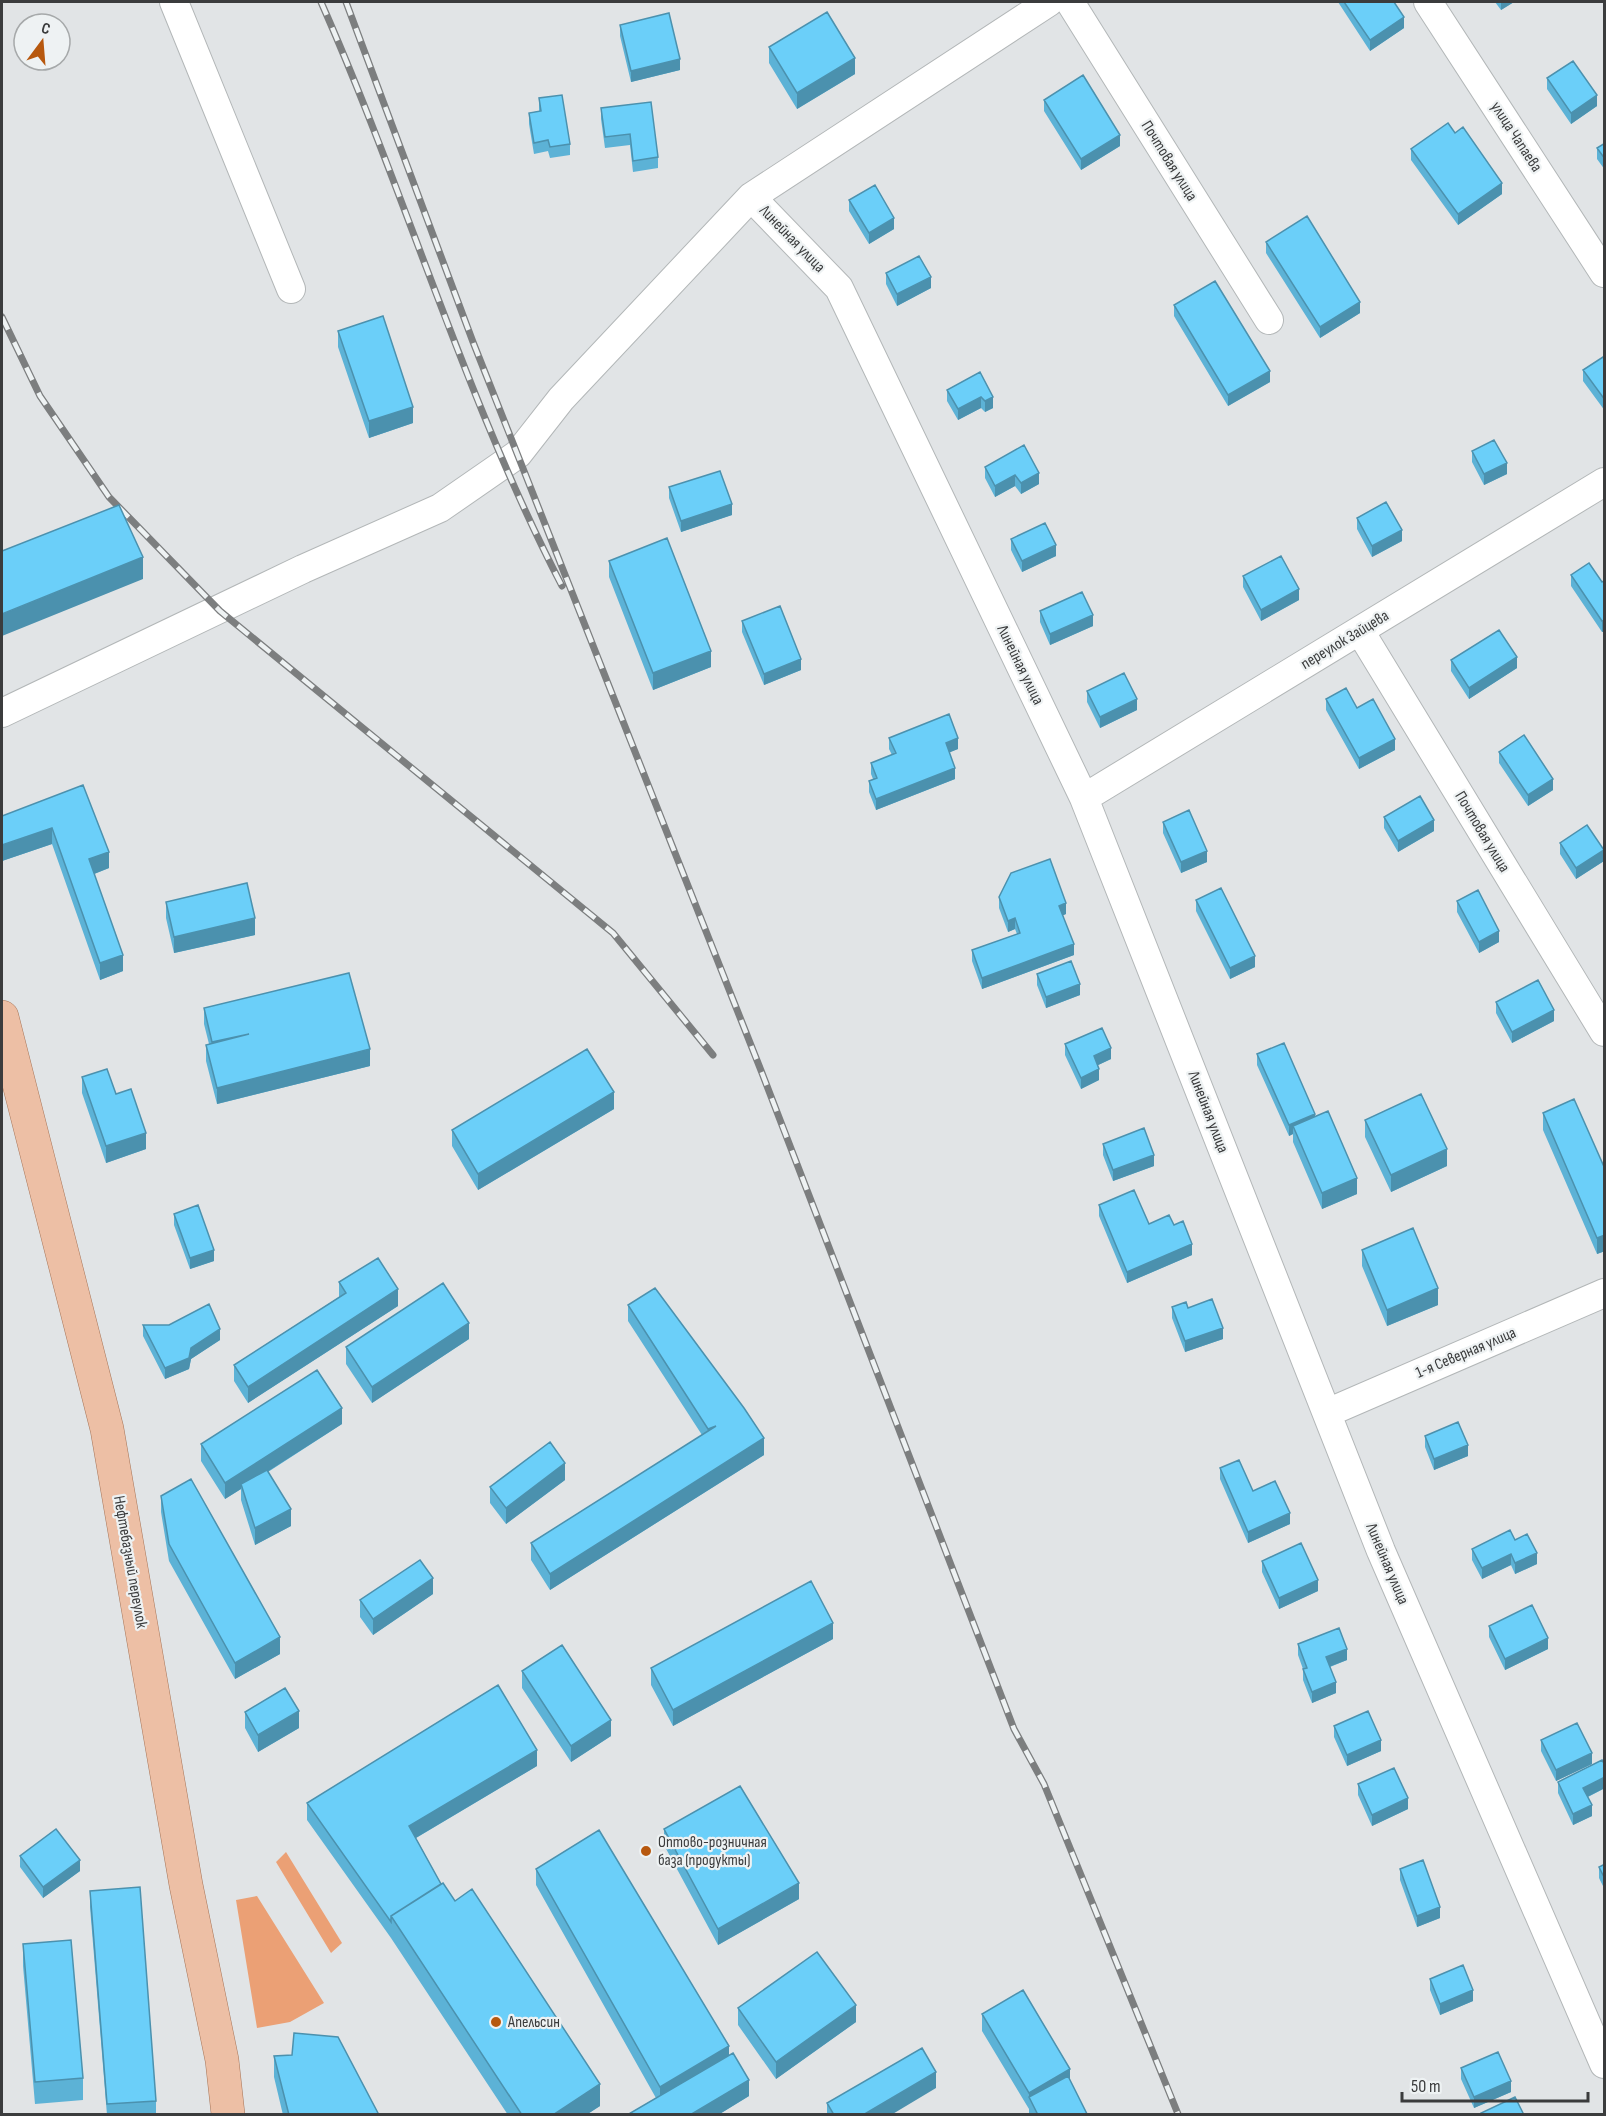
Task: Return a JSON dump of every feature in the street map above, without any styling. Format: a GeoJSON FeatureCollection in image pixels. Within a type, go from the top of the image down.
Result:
{"type":"FeatureCollection","features":[{"type":"Feature","properties":{"kind":"main road","name":"Нефтебазный переулок"},"geometry":{"type":"LineString","coordinates":[[2,1019],[107,1429],[186,1885],[222,2060],[228,2115]]}},
{"type":"Feature","properties":{"kind":"street"},"geometry":{"type":"LineString","coordinates":[[174,2],[291,289]]}},
{"type":"Feature","properties":{"kind":"street"},"geometry":{"type":"LineString","coordinates":[[2,713],[303,569],[440,508],[518,454],[561,399],[751,196],[1049,2]]}},
{"type":"Feature","properties":{"kind":"street","name":"Почтовая улица"},"geometry":{"type":"LineString","coordinates":[[1070,2],[1269,320]]}},
{"type":"Feature","properties":{"kind":"street","name":"улица Чапаева"},"geometry":{"type":"LineString","coordinates":[[1428,2],[1605,273]]}},
{"type":"Feature","properties":{"kind":"street","name":"Линейная улица"},"geometry":{"type":"LineString","coordinates":[[751,196],[839,288],[1084,798],[1381,1551],[1605,2064]]}},
{"type":"Feature","properties":{"kind":"street","name":"переулок Зайцева"},"geometry":{"type":"LineString","coordinates":[[1084,798],[1605,482]]}},
{"type":"Feature","properties":{"kind":"street","name":"Почтовая улица"},"geometry":{"type":"LineString","coordinates":[[1360,631],[1605,1032]]}},
{"type":"Feature","properties":{"kind":"street","name":"1-я Северная улица"},"geometry":{"type":"LineString","coordinates":[[1327,1413],[1605,1293]]}},
{"type":"Feature","properties":{"kind":"shaded area"},"geometry":{"type":"Polygon","coordinates":[[[286,1852],[342,1943],[331,1953],[276,1862],[286,1852]]]}},
{"type":"Feature","properties":{"kind":"shaded area"},"geometry":{"type":"Polygon","coordinates":[[[257,1896],[324,2003],[290,2022],[257,2028],[236,1900],[257,1896]]]}},
{"type":"Feature","properties":{"kind":"building"},"geometry":{"type":"Polygon","coordinates":[[[1344,2],[1394,2],[1404,17],[1370,40],[1344,2]]]}},
{"type":"Feature","properties":{"kind":"building"},"geometry":{"type":"Polygon","coordinates":[[[827,12],[855,58],[797,93],[769,47],[827,12]]]}},
{"type":"Feature","properties":{"kind":"building"},"geometry":{"type":"Polygon","coordinates":[[[669,13],[680,59],[631,71],[620,25],[669,13]]]}},
{"type":"Feature","properties":{"kind":"building"},"geometry":{"type":"Polygon","coordinates":[[[1573,61],[1597,95],[1571,113],[1547,78],[1573,61]]]}},
{"type":"Feature","properties":{"kind":"building"},"geometry":{"type":"Polygon","coordinates":[[[1083,75],[1120,135],[1081,159],[1044,100],[1083,75]]]}},
{"type":"Feature","properties":{"kind":"building"},"geometry":{"type":"Polygon","coordinates":[[[562,95],[570,144],[550,147],[548,140],[534,143],[529,113],[541,111],[539,98],[562,95]]]}},
{"type":"Feature","properties":{"kind":"building"},"geometry":{"type":"Polygon","coordinates":[[[651,102],[658,157],[633,161],[630,134],[605,137],[601,108],[651,102]]]}},
{"type":"Feature","properties":{"kind":"building"},"geometry":{"type":"Polygon","coordinates":[[[1448,123],[1455,133],[1463,127],[1502,183],[1458,214],[1411,149],[1448,123]]]}},
{"type":"Feature","properties":{"kind":"building"},"geometry":{"type":"Polygon","coordinates":[[[1605,143],[1605,159],[1597,148],[1605,143]]]}},
{"type":"Feature","properties":{"kind":"building"},"geometry":{"type":"Polygon","coordinates":[[[875,185],[894,218],[869,233],[849,200],[875,185]]]}},
{"type":"Feature","properties":{"kind":"building"},"geometry":{"type":"Polygon","coordinates":[[[1307,216],[1360,302],[1320,327],[1266,242],[1307,216]]]}},
{"type":"Feature","properties":{"kind":"building"},"geometry":{"type":"Polygon","coordinates":[[[919,256],[931,277],[897,294],[886,273],[919,256]]]}},
{"type":"Feature","properties":{"kind":"building"},"geometry":{"type":"Polygon","coordinates":[[[1215,281],[1270,371],[1228,395],[1174,305],[1215,281]]]}},
{"type":"Feature","properties":{"kind":"building"},"geometry":{"type":"Polygon","coordinates":[[[383,316],[413,407],[369,421],[338,331],[383,316]]]}},
{"type":"Feature","properties":{"kind":"building"},"geometry":{"type":"Polygon","coordinates":[[[1603,357],[1605,359],[1605,400],[1583,370],[1603,357]]]}},
{"type":"Feature","properties":{"kind":"building"},"geometry":{"type":"Polygon","coordinates":[[[980,372],[993,397],[985,401],[981,397],[958,409],[947,390],[980,372]]]}},
{"type":"Feature","properties":{"kind":"building"},"geometry":{"type":"Polygon","coordinates":[[[1494,440],[1507,463],[1484,474],[1472,451],[1494,440]]]}},
{"type":"Feature","properties":{"kind":"building"},"geometry":{"type":"Polygon","coordinates":[[[1024,445],[1039,473],[1021,483],[1015,475],[995,486],[985,467],[1024,445]]]}},
{"type":"Feature","properties":{"kind":"building"},"geometry":{"type":"Polygon","coordinates":[[[720,471],[732,504],[681,521],[669,487],[720,471]]]}},
{"type":"Feature","properties":{"kind":"building"},"geometry":{"type":"Polygon","coordinates":[[[1386,502],[1402,530],[1372,546],[1357,518],[1386,502]]]}},
{"type":"Feature","properties":{"kind":"building"},"geometry":{"type":"Polygon","coordinates":[[[119,505],[143,557],[2,614],[2,551],[119,505]]]}},
{"type":"Feature","properties":{"kind":"building"},"geometry":{"type":"Polygon","coordinates":[[[1045,523],[1056,545],[1022,561],[1011,539],[1045,523]]]}},
{"type":"Feature","properties":{"kind":"building"},"geometry":{"type":"Polygon","coordinates":[[[667,538],[711,651],[653,673],[609,561],[667,538]]]}},
{"type":"Feature","properties":{"kind":"building"},"geometry":{"type":"Polygon","coordinates":[[[1281,556],[1299,589],[1261,610],[1243,576],[1281,556]]]}},
{"type":"Feature","properties":{"kind":"building"},"geometry":{"type":"Polygon","coordinates":[[[1589,563],[1602,582],[1605,580],[1605,620],[1602,621],[1571,575],[1589,563]]]}},
{"type":"Feature","properties":{"kind":"building"},"geometry":{"type":"Polygon","coordinates":[[[1082,592],[1093,615],[1050,634],[1040,611],[1082,592]]]}},
{"type":"Feature","properties":{"kind":"building"},"geometry":{"type":"Polygon","coordinates":[[[780,606],[801,659],[764,674],[742,621],[780,606]]]}},
{"type":"Feature","properties":{"kind":"building"},"geometry":{"type":"Polygon","coordinates":[[[1499,630],[1517,657],[1469,688],[1451,660],[1499,630]]]}},
{"type":"Feature","properties":{"kind":"building"},"geometry":{"type":"Polygon","coordinates":[[[1124,673],[1137,699],[1100,717],[1087,691],[1124,673]]]}},
{"type":"Feature","properties":{"kind":"building"},"geometry":{"type":"Polygon","coordinates":[[[1346,688],[1357,708],[1373,699],[1395,739],[1359,758],[1326,699],[1346,688]]]}},
{"type":"Feature","properties":{"kind":"building"},"geometry":{"type":"Polygon","coordinates":[[[949,714],[958,738],[946,743],[955,768],[876,799],[869,781],[877,778],[871,763],[896,753],[889,738],[949,714]]]}},
{"type":"Feature","properties":{"kind":"building"},"geometry":{"type":"Polygon","coordinates":[[[1524,735],[1553,779],[1528,795],[1499,752],[1524,735]]]}},
{"type":"Feature","properties":{"kind":"building"},"geometry":{"type":"Polygon","coordinates":[[[83,785],[109,852],[89,859],[123,955],[100,963],[52,828],[2,845],[2,816],[83,785]]]}},
{"type":"Feature","properties":{"kind":"building"},"geometry":{"type":"Polygon","coordinates":[[[1420,796],[1434,820],[1398,841],[1384,817],[1420,796]]]}},
{"type":"Feature","properties":{"kind":"building"},"geometry":{"type":"Polygon","coordinates":[[[1189,810],[1207,851],[1181,862],[1163,822],[1189,810]]]}},
{"type":"Feature","properties":{"kind":"building"},"geometry":{"type":"Polygon","coordinates":[[[1587,825],[1604,850],[1576,868],[1560,843],[1587,825]]]}},
{"type":"Feature","properties":{"kind":"building"},"geometry":{"type":"Polygon","coordinates":[[[1050,859],[1066,903],[1059,906],[1074,944],[982,978],[972,950],[1020,933],[1015,918],[1008,921],[999,897],[1011,873],[1050,859]]]}},
{"type":"Feature","properties":{"kind":"building"},"geometry":{"type":"Polygon","coordinates":[[[247,883],[255,918],[174,937],[166,902],[247,883]]]}},
{"type":"Feature","properties":{"kind":"building"},"geometry":{"type":"Polygon","coordinates":[[[1221,888],[1255,956],[1230,968],[1196,900],[1221,888]]]}},
{"type":"Feature","properties":{"kind":"building"},"geometry":{"type":"Polygon","coordinates":[[[1478,890],[1499,931],[1479,942],[1457,901],[1478,890]]]}},
{"type":"Feature","properties":{"kind":"building"},"geometry":{"type":"Polygon","coordinates":[[[1071,961],[1080,984],[1046,997],[1037,974],[1071,961]]]}},
{"type":"Feature","properties":{"kind":"building"},"geometry":{"type":"Polygon","coordinates":[[[349,973],[370,1049],[217,1088],[206,1045],[249,1034],[212,1042],[204,1008],[349,973]]]}},
{"type":"Feature","properties":{"kind":"building"},"geometry":{"type":"Polygon","coordinates":[[[1538,980],[1554,1010],[1512,1032],[1496,1002],[1538,980]]]}},
{"type":"Feature","properties":{"kind":"building"},"geometry":{"type":"Polygon","coordinates":[[[1102,1028],[1111,1048],[1094,1056],[1099,1069],[1081,1078],[1065,1044],[1102,1028]]]}},
{"type":"Feature","properties":{"kind":"building"},"geometry":{"type":"Polygon","coordinates":[[[1284,1043],[1315,1114],[1289,1125],[1257,1054],[1284,1043]]]}},
{"type":"Feature","properties":{"kind":"building"},"geometry":{"type":"Polygon","coordinates":[[[587,1049],[614,1092],[478,1174],[452,1130],[587,1049]]]}},
{"type":"Feature","properties":{"kind":"building"},"geometry":{"type":"Polygon","coordinates":[[[107,1069],[116,1094],[131,1089],[146,1133],[106,1146],[82,1077],[107,1069]]]}},
{"type":"Feature","properties":{"kind":"building"},"geometry":{"type":"Polygon","coordinates":[[[1421,1094],[1447,1149],[1391,1175],[1365,1120],[1421,1094]]]}},
{"type":"Feature","properties":{"kind":"building"},"geometry":{"type":"Polygon","coordinates":[[[1574,1099],[1605,1169],[1605,1235],[1597,1238],[1543,1113],[1574,1099]]]}},
{"type":"Feature","properties":{"kind":"building"},"geometry":{"type":"Polygon","coordinates":[[[1328,1111],[1357,1178],[1322,1193],[1293,1126],[1328,1111]]]}},
{"type":"Feature","properties":{"kind":"building"},"geometry":{"type":"Polygon","coordinates":[[[1144,1128],[1154,1155],[1113,1170],[1103,1144],[1144,1128]]]}},
{"type":"Feature","properties":{"kind":"building"},"geometry":{"type":"Polygon","coordinates":[[[1134,1190],[1149,1224],[1169,1215],[1174,1225],[1183,1221],[1192,1244],[1127,1272],[1099,1205],[1134,1190]]]}},
{"type":"Feature","properties":{"kind":"building"},"geometry":{"type":"Polygon","coordinates":[[[198,1205],[214,1250],[190,1258],[174,1214],[198,1205]]]}},
{"type":"Feature","properties":{"kind":"building"},"geometry":{"type":"Polygon","coordinates":[[[1413,1228],[1438,1288],[1387,1310],[1362,1250],[1413,1228]]]}},
{"type":"Feature","properties":{"kind":"building"},"geometry":{"type":"Polygon","coordinates":[[[378,1258],[398,1289],[248,1387],[234,1365],[346,1293],[339,1282],[378,1258]]]}},
{"type":"Feature","properties":{"kind":"building"},"geometry":{"type":"Polygon","coordinates":[[[443,1283],[469,1323],[372,1387],[346,1347],[443,1283]]]}},
{"type":"Feature","properties":{"kind":"building"},"geometry":{"type":"Polygon","coordinates":[[[655,1288],[764,1438],[550,1574],[531,1543],[716,1426],[708,1429],[628,1305],[655,1288]]]}},
{"type":"Feature","properties":{"kind":"building"},"geometry":{"type":"Polygon","coordinates":[[[1212,1299],[1223,1328],[1185,1341],[1172,1307],[1186,1302],[1188,1308],[1212,1299]]]}},
{"type":"Feature","properties":{"kind":"building"},"geometry":{"type":"Polygon","coordinates":[[[209,1304],[220,1329],[191,1348],[189,1358],[165,1368],[143,1325],[169,1325],[209,1304]]]}},
{"type":"Feature","properties":{"kind":"building"},"geometry":{"type":"Polygon","coordinates":[[[317,1370],[342,1408],[225,1483],[201,1444],[317,1370]]]}},
{"type":"Feature","properties":{"kind":"building"},"geometry":{"type":"Polygon","coordinates":[[[1458,1422],[1468,1445],[1434,1459],[1425,1436],[1458,1422]]]}},
{"type":"Feature","properties":{"kind":"building"},"geometry":{"type":"Polygon","coordinates":[[[550,1442],[565,1463],[506,1508],[490,1487],[550,1442]]]}},
{"type":"Feature","properties":{"kind":"building"},"geometry":{"type":"Polygon","coordinates":[[[1239,1460],[1253,1491],[1275,1481],[1290,1513],[1248,1532],[1220,1468],[1239,1460]]]}},
{"type":"Feature","properties":{"kind":"building"},"geometry":{"type":"Polygon","coordinates":[[[267,1470],[291,1509],[255,1528],[241,1484],[267,1470]]]}},
{"type":"Feature","properties":{"kind":"building"},"geometry":{"type":"Polygon","coordinates":[[[191,1479],[280,1637],[235,1663],[169,1544],[161,1496],[191,1479]]]}},
{"type":"Feature","properties":{"kind":"building"},"geometry":{"type":"Polygon","coordinates":[[[1510,1530],[1515,1540],[1527,1534],[1537,1553],[1515,1563],[1511,1554],[1482,1568],[1472,1549],[1510,1530]]]}},
{"type":"Feature","properties":{"kind":"building"},"geometry":{"type":"Polygon","coordinates":[[[1301,1543],[1318,1580],[1279,1598],[1262,1561],[1301,1543]]]}},
{"type":"Feature","properties":{"kind":"building"},"geometry":{"type":"Polygon","coordinates":[[[420,1560],[433,1578],[373,1619],[360,1600],[420,1560]]]}},
{"type":"Feature","properties":{"kind":"building"},"geometry":{"type":"Polygon","coordinates":[[[811,1581],[833,1623],[673,1710],[651,1668],[811,1581]]]}},
{"type":"Feature","properties":{"kind":"building"},"geometry":{"type":"Polygon","coordinates":[[[1532,1605],[1548,1638],[1505,1659],[1489,1626],[1532,1605]]]}},
{"type":"Feature","properties":{"kind":"building"},"geometry":{"type":"Polygon","coordinates":[[[1339,1628],[1347,1649],[1326,1657],[1336,1682],[1312,1692],[1303,1669],[1307,1668],[1298,1644],[1339,1628]]]}},
{"type":"Feature","properties":{"kind":"building"},"geometry":{"type":"Polygon","coordinates":[[[562,1645],[611,1720],[571,1746],[522,1671],[562,1645]]]}},
{"type":"Feature","properties":{"kind":"building"},"geometry":{"type":"Polygon","coordinates":[[[498,1685],[537,1750],[409,1826],[441,1884],[391,1916],[391,1922],[307,1803],[498,1685]]]}},
{"type":"Feature","properties":{"kind":"building"},"geometry":{"type":"Polygon","coordinates":[[[285,1688],[299,1711],[258,1735],[245,1712],[285,1688]]]}},
{"type":"Feature","properties":{"kind":"building"},"geometry":{"type":"Polygon","coordinates":[[[1368,1711],[1381,1740],[1347,1755],[1334,1726],[1368,1711]]]}},
{"type":"Feature","properties":{"kind":"building"},"geometry":{"type":"Polygon","coordinates":[[[1577,1723],[1592,1753],[1556,1770],[1541,1740],[1577,1723]]]}},
{"type":"Feature","properties":{"kind":"building"},"geometry":{"type":"Polygon","coordinates":[[[1602,1760],[1605,1765],[1605,1777],[1583,1788],[1592,1805],[1573,1814],[1558,1782],[1602,1760]]]}},
{"type":"Feature","properties":{"kind":"building"},"geometry":{"type":"Polygon","coordinates":[[[1394,1768],[1408,1798],[1372,1815],[1358,1784],[1394,1768]]]}},
{"type":"Feature","properties":{"kind":"building"},"geometry":{"type":"Polygon","coordinates":[[[740,1786],[799,1883],[718,1929],[664,1829],[740,1786]]]}},
{"type":"Feature","properties":{"kind":"building"},"geometry":{"type":"Polygon","coordinates":[[[56,1829],[80,1860],[43,1887],[20,1856],[56,1829]]]}},
{"type":"Feature","properties":{"kind":"building"},"geometry":{"type":"Polygon","coordinates":[[[599,1830],[729,2046],[660,2087],[536,1869],[599,1830]]]}},
{"type":"Feature","properties":{"kind":"building"},"geometry":{"type":"Polygon","coordinates":[[[1423,1860],[1440,1907],[1417,1916],[1400,1869],[1423,1860]]]}},
{"type":"Feature","properties":{"kind":"building"},"geometry":{"type":"Polygon","coordinates":[[[1605,1864],[1605,1879],[1599,1867],[1605,1864]]]}},
{"type":"Feature","properties":{"kind":"building","name":"Апельсин"},"geometry":{"type":"Polygon","coordinates":[[[443,1883],[455,1901],[472,1889],[600,2084],[553,2115],[522,2115],[391,1916],[443,1883]]]}},
{"type":"Feature","properties":{"kind":"building"},"geometry":{"type":"Polygon","coordinates":[[[140,1887],[156,2101],[107,2104],[90,1891],[140,1887]]]}},
{"type":"Feature","properties":{"kind":"building"},"geometry":{"type":"Polygon","coordinates":[[[71,1940],[83,2078],[35,2082],[23,1944],[71,1940]]]}},
{"type":"Feature","properties":{"kind":"building"},"geometry":{"type":"Polygon","coordinates":[[[817,1952],[856,2005],[776,2062],[738,2008],[817,1952]]]}},
{"type":"Feature","properties":{"kind":"building"},"geometry":{"type":"Polygon","coordinates":[[[1463,1965],[1473,1990],[1440,2004],[1430,1979],[1463,1965]]]}},
{"type":"Feature","properties":{"kind":"building"},"geometry":{"type":"Polygon","coordinates":[[[1023,1990],[1070,2069],[1029,2093],[982,2014],[1023,1990]]]}},
{"type":"Feature","properties":{"kind":"building"},"geometry":{"type":"Polygon","coordinates":[[[294,2033],[338,2037],[379,2115],[289,2115],[274,2056],[292,2055],[294,2033]]]}},
{"type":"Feature","properties":{"kind":"building"},"geometry":{"type":"Polygon","coordinates":[[[922,2048],[936,2072],[863,2115],[834,2115],[827,2103],[922,2048]]]}},
{"type":"Feature","properties":{"kind":"building"},"geometry":{"type":"Polygon","coordinates":[[[1498,2052],[1511,2081],[1474,2097],[1461,2068],[1498,2052]]]}},
{"type":"Feature","properties":{"kind":"building"},"geometry":{"type":"Polygon","coordinates":[[[733,2053],[749,2080],[690,2115],[627,2115],[733,2053]]]}},
{"type":"Feature","properties":{"kind":"building"},"geometry":{"type":"Polygon","coordinates":[[[1068,2076],[1087,2114],[1038,2115],[1029,2097],[1068,2076]]]}},
{"type":"Feature","properties":{"kind":"building"},"geometry":{"type":"Polygon","coordinates":[[[1515,2097],[1524,2115],[1482,2115],[1481,2113],[1515,2097]]]}},
{"type":"Feature","properties":{"kind":"railway"},"geometry":{"type":"LineString","coordinates":[[321,2],[381,148],[495,443],[562,586]]}},
{"type":"Feature","properties":{"kind":"railway"},"geometry":{"type":"LineString","coordinates":[[346,2],[473,342],[762,1073],[1014,1729],[1044,1784],[1178,2114]]}},
{"type":"Feature","properties":{"kind":"railway"},"geometry":{"type":"LineString","coordinates":[[2,317],[40,396],[109,497],[220,611],[613,933],[713,1055]]}},
{"type":"Feature","properties":{"kind":"place","name":"Оптово-розничная база (продукты)"},"geometry":{"type":"Point","coordinates":[646,1851]}},
{"type":"Feature","properties":{"kind":"place","name":"Апельсин"},"geometry":{"type":"Point","coordinates":[496,2022]}}]}
